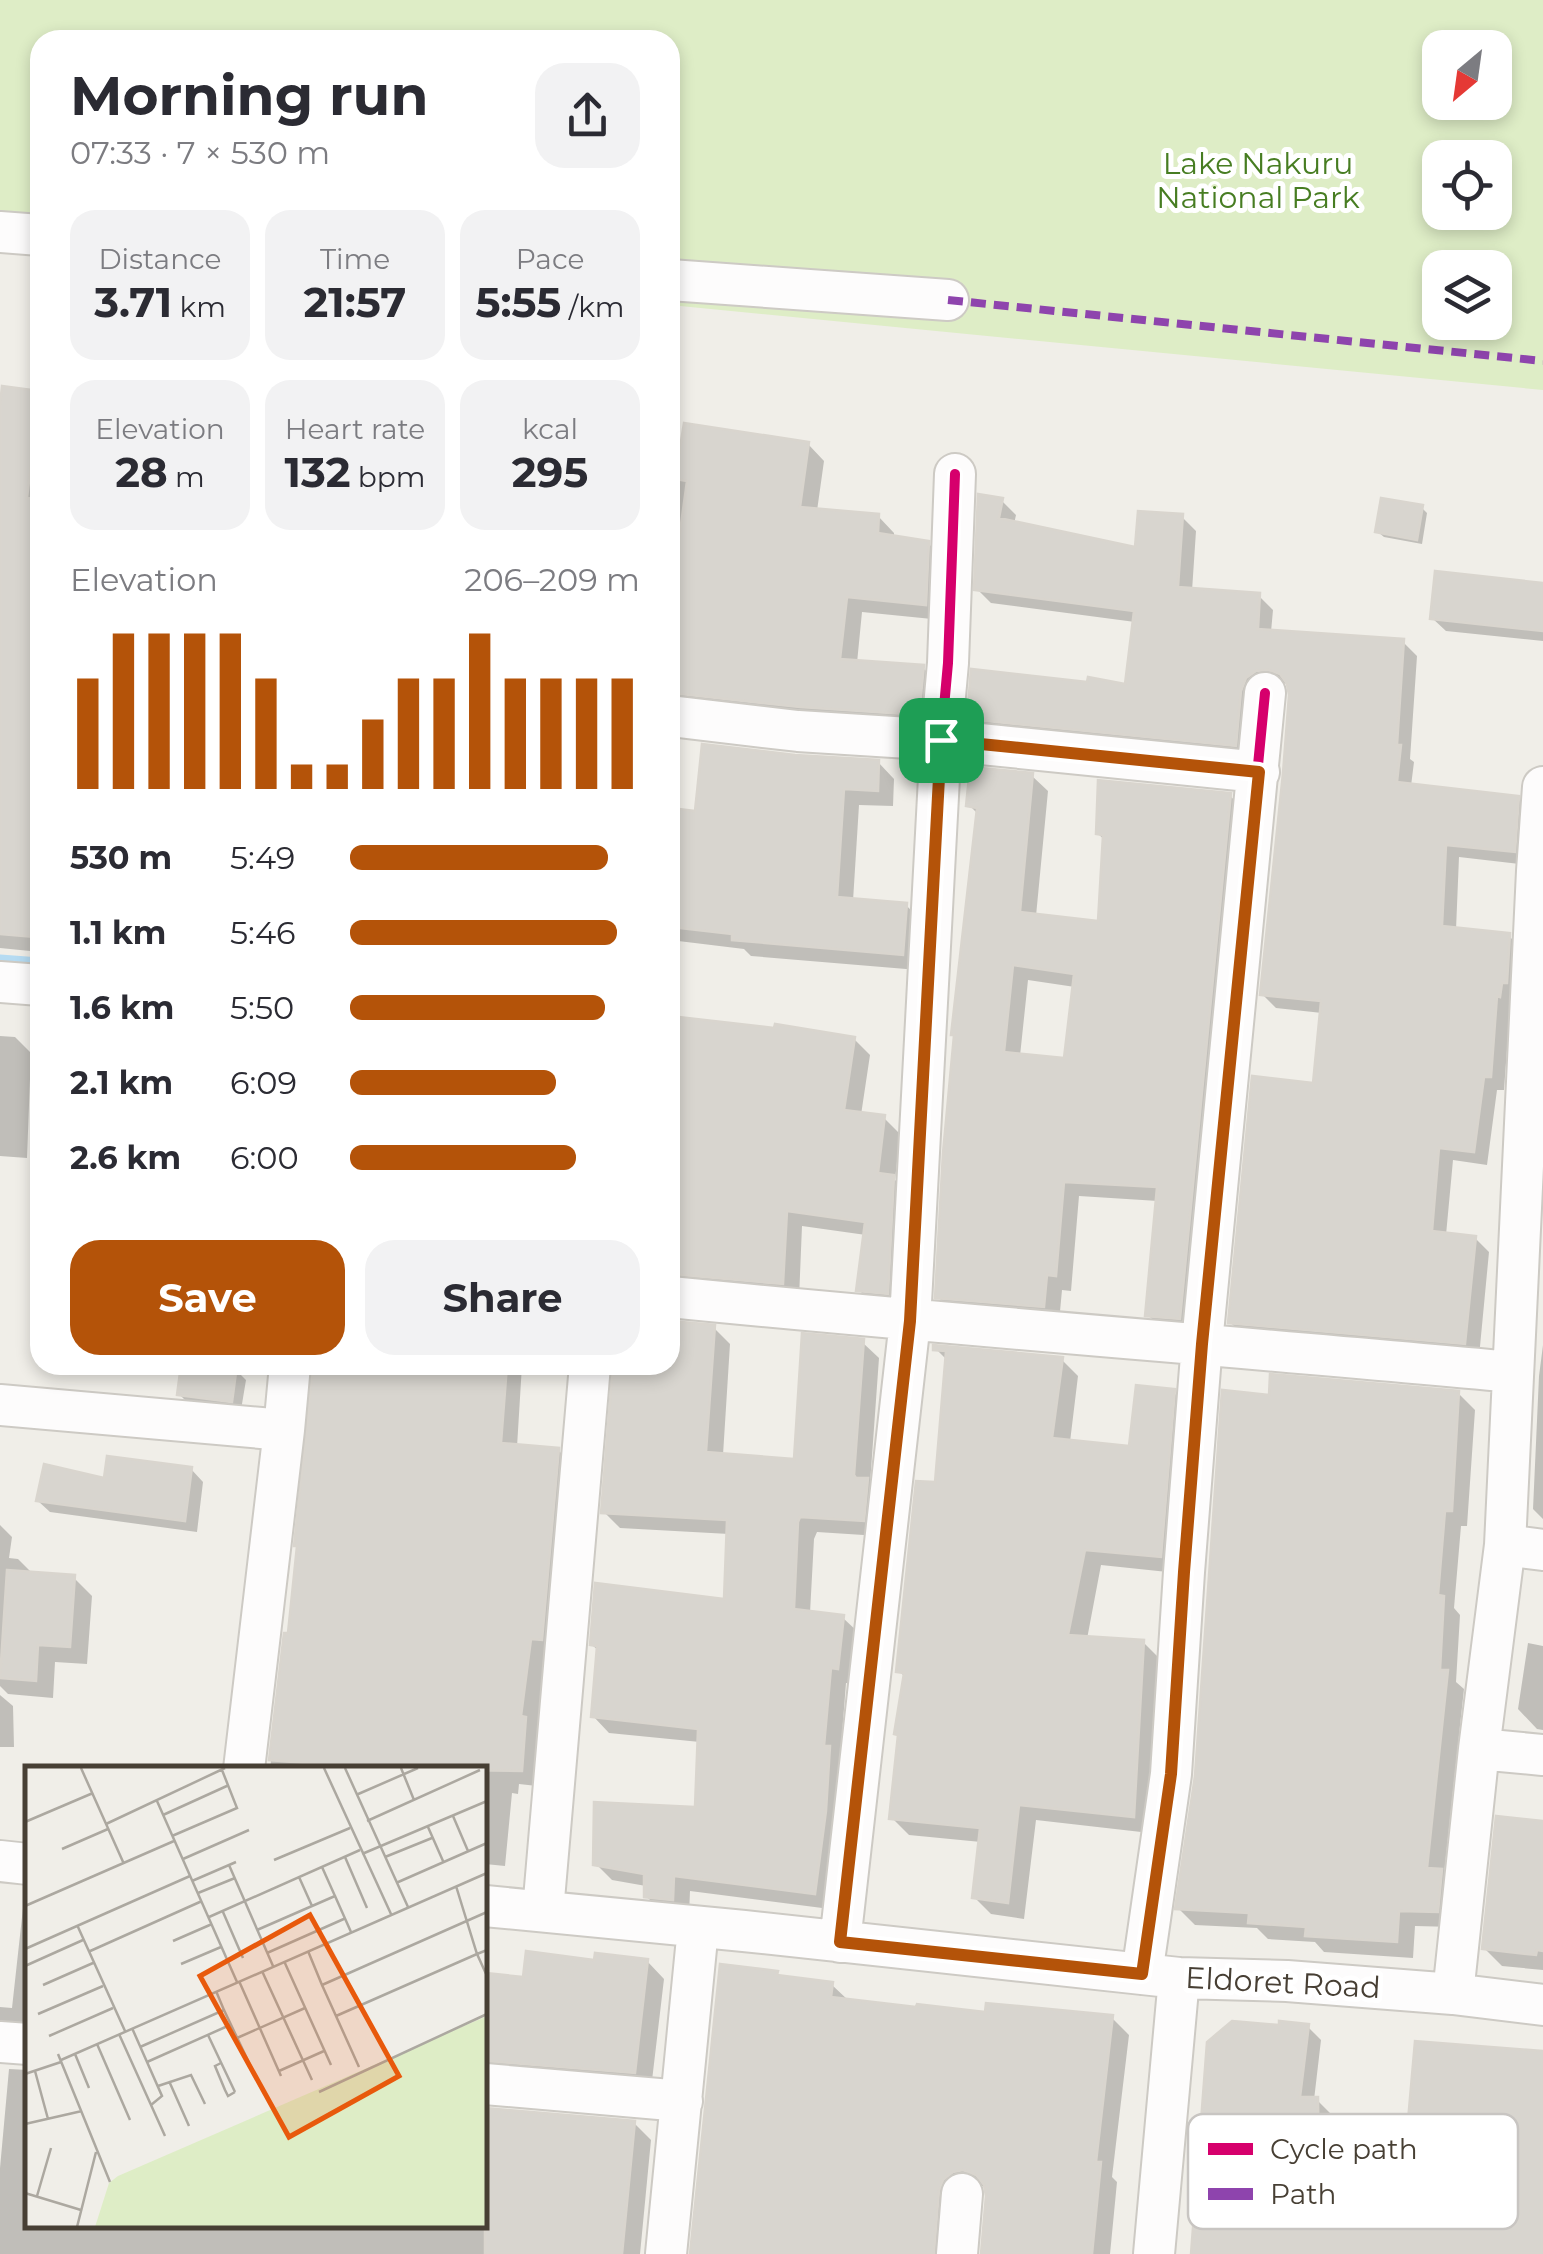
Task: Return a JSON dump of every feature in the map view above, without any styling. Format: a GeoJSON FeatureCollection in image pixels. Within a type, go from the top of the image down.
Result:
{"type":"FeatureCollection","features":[{"type":"Feature","properties":{"kind":"street"},"geometry":{"type":"LineString","coordinates":[[0,232],[30,234]]}},
{"type":"Feature","properties":{"kind":"street"},"geometry":{"type":"LineString","coordinates":[[680,281],[948,300]]}},
{"type":"Feature","properties":{"kind":"street"},"geometry":{"type":"LineString","coordinates":[[840,1942],[910,1321],[948,663],[955,474]]}},
{"type":"Feature","properties":{"kind":"street"},"geometry":{"type":"LineString","coordinates":[[1154,2254],[1161,1976],[1184,1572],[1265,693]]}},
{"type":"Feature","properties":{"kind":"street"},"geometry":{"type":"LineString","coordinates":[[680,717],[1259,772]]}},
{"type":"Feature","properties":{"kind":"street"},"geometry":{"type":"LineString","coordinates":[[1454,1994],[1479,1749],[1524,1547],[1512,1372],[1543,787]]}},
{"type":"Feature","properties":{"kind":"street"},"geometry":{"type":"LineString","coordinates":[[0,982],[30,984]]}},
{"type":"Feature","properties":{"kind":"street"},"geometry":{"type":"LineString","coordinates":[[680,1298],[1512,1372]]}},
{"type":"Feature","properties":{"kind":"street"},"geometry":{"type":"LineString","coordinates":[[244,1766],[289,1375]]}},
{"type":"Feature","properties":{"kind":"street"},"geometry":{"type":"LineString","coordinates":[[543,1911],[589,1375]]}},
{"type":"Feature","properties":{"kind":"street"},"geometry":{"type":"LineString","coordinates":[[0,1406],[284,1430]]}},
{"type":"Feature","properties":{"kind":"street"},"geometry":{"type":"LineString","coordinates":[[1479,1749],[1543,1755]]}},
{"type":"Feature","properties":{"kind":"street"},"geometry":{"type":"LineString","coordinates":[[0,1862],[25,1864]]}},
{"type":"Feature","properties":{"kind":"street","name":"Eldoret Road"},"geometry":{"type":"LineString","coordinates":[[488,1906],[1161,1976],[1286,1981],[1543,2004]]}},
{"type":"Feature","properties":{"kind":"street"},"geometry":{"type":"LineString","coordinates":[[666,2254],[698,1928]]}},
{"type":"Feature","properties":{"kind":"street"},"geometry":{"type":"LineString","coordinates":[[0,2042],[25,2044]]}},
{"type":"Feature","properties":{"kind":"street"},"geometry":{"type":"LineString","coordinates":[[488,2084],[682,2101]]}},
{"type":"Feature","properties":{"kind":"street"},"geometry":{"type":"LineString","coordinates":[[957,2254],[962,2194]]}},
{"type":"Feature","properties":{"kind":"green space","name":"Lake Nakuru National Park"},"geometry":{"type":"Polygon","coordinates":[[[0,0],[1543,0],[1543,390],[680,306],[680,30],[30,30],[30,243],[0,240],[0,0]]]}},
{"type":"Feature","properties":{"kind":"building"},"geometry":{"type":"Polygon","coordinates":[[[2,386],[30,390],[30,937],[0,934],[2,386]]]}},
{"type":"Feature","properties":{"kind":"building"},"geometry":{"type":"Polygon","coordinates":[[[684,423],[809,442],[800,507],[879,514],[878,533],[929,541],[926,605],[847,597],[840,659],[924,665],[919,715],[680,694],[680,532],[687,481],[680,480],[684,423]]]}},
{"type":"Feature","properties":{"kind":"building"},"geometry":{"type":"Polygon","coordinates":[[[978,494],[1003,498],[999,518],[1135,547],[1138,511],[1183,514],[1178,587],[1260,593],[1258,629],[1404,639],[1397,782],[1519,796],[1515,852],[1446,845],[1442,926],[1510,933],[1507,983],[1502,983],[1500,997],[1497,996],[1491,1077],[1484,1077],[1474,1152],[1439,1148],[1432,1231],[1476,1236],[1465,1344],[1228,1323],[1252,1076],[1313,1083],[1321,1001],[1260,995],[1283,773],[1287,684],[1280,674],[1268,670],[1256,671],[1246,678],[1241,691],[1236,746],[967,719],[971,669],[1087,682],[1088,677],[1125,684],[1134,611],[974,590],[978,494]]]}},
{"type":"Feature","properties":{"kind":"building"},"geometry":{"type":"Polygon","coordinates":[[[1381,498],[1423,505],[1417,540],[1375,532],[1381,498]]]}},
{"type":"Feature","properties":{"kind":"building"},"geometry":{"type":"Polygon","coordinates":[[[1435,571],[1543,583],[1543,631],[1430,619],[1435,571]]]}},
{"type":"Feature","properties":{"kind":"building"},"geometry":{"type":"Polygon","coordinates":[[[702,744],[879,760],[878,791],[844,789],[837,897],[907,903],[903,955],[732,940],[732,934],[680,928],[680,809],[695,811],[702,744]]]}},
{"type":"Feature","properties":{"kind":"building"},"geometry":{"type":"Polygon","coordinates":[[[970,767],[1033,773],[1020,912],[1098,921],[1103,835],[1096,834],[1098,780],[1231,793],[1180,1319],[1145,1316],[1157,1187],[1064,1182],[1056,1276],[1047,1275],[1044,1307],[935,1298],[951,1035],[977,808],[966,806],[970,767]],[[1013,965],[1004,1052],[1064,1058],[1074,974],[1013,965]]]}},
{"type":"Feature","properties":{"kind":"building"},"geometry":{"type":"Polygon","coordinates":[[[680,1017],[774,1028],[775,1024],[855,1037],[844,1110],[885,1115],[878,1173],[894,1175],[888,1294],[856,1291],[865,1222],[787,1211],[783,1284],[680,1275],[680,1017]]]}},
{"type":"Feature","properties":{"kind":"building"},"geometry":{"type":"Polygon","coordinates":[[[680,1322],[715,1325],[706,1452],[794,1459],[802,1333],[864,1339],[854,1475],[868,1478],[864,1521],[800,1517],[798,1522],[794,1609],[844,1615],[838,1669],[831,1668],[824,1746],[830,1746],[826,1811],[815,1894],[674,1876],[673,1900],[644,1897],[644,1874],[593,1865],[594,1802],[695,1807],[698,1729],[591,1717],[597,1646],[590,1645],[595,1583],[724,1599],[727,1520],[601,1513],[612,1375],[680,1375],[680,1322]]]}},
{"type":"Feature","properties":{"kind":"building"},"geometry":{"type":"Polygon","coordinates":[[[933,1345],[1063,1357],[1052,1438],[1129,1446],[1136,1385],[1175,1389],[1161,1557],[1085,1550],[1068,1635],[1144,1640],[1134,1817],[1019,1805],[1008,1903],[972,1898],[980,1828],[889,1819],[898,1735],[894,1734],[904,1673],[896,1672],[916,1481],[935,1482],[946,1351],[933,1350],[933,1345]]]}},
{"type":"Feature","properties":{"kind":"building"},"geometry":{"type":"Polygon","coordinates":[[[1270,1374],[1459,1391],[1452,1511],[1445,1511],[1438,1595],[1444,1596],[1440,1670],[1448,1670],[1427,1868],[1442,1869],[1438,1912],[1399,1911],[1397,1942],[1305,1936],[1306,1927],[1248,1923],[1249,1913],[1175,1909],[1195,1776],[1222,1390],[1269,1395],[1270,1374]]]}},
{"type":"Feature","properties":{"kind":"building"},"geometry":{"type":"Polygon","coordinates":[[[180,1375],[236,1375],[232,1402],[177,1395],[180,1375]]]}},
{"type":"Feature","properties":{"kind":"building"},"geometry":{"type":"Polygon","coordinates":[[[312,1375],[506,1375],[501,1443],[559,1448],[542,1640],[531,1639],[521,1716],[526,1717],[522,1771],[488,1771],[488,1766],[344,1766],[269,1760],[284,1633],[288,1633],[312,1375]]]}},
{"type":"Feature","properties":{"kind":"building"},"geometry":{"type":"Polygon","coordinates":[[[107,1456],[192,1467],[185,1521],[36,1501],[44,1464],[104,1478],[107,1456]]]}},
{"type":"Feature","properties":{"kind":"building"},"geometry":{"type":"Polygon","coordinates":[[[7,1570],[75,1575],[70,1647],[38,1645],[36,1681],[0,1678],[7,1570]]]}},
{"type":"Feature","properties":{"kind":"building"},"geometry":{"type":"Polygon","coordinates":[[[1496,1816],[1543,1821],[1543,1951],[1537,1950],[1536,1955],[1482,1949],[1496,1816]]]}},
{"type":"Feature","properties":{"kind":"building"},"geometry":{"type":"Polygon","coordinates":[[[526,1951],[594,1960],[595,1953],[648,1959],[635,2073],[488,2061],[488,1973],[523,1977],[526,1951]]]}},
{"type":"Feature","properties":{"kind":"building"},"geometry":{"type":"Polygon","coordinates":[[[720,1964],[833,1982],[831,1997],[985,2012],[986,2003],[1113,2015],[1096,2162],[1101,2162],[1092,2254],[981,2254],[984,2185],[976,2175],[963,2170],[943,2180],[939,2191],[934,2254],[690,2254],[720,1964]]]}},
{"type":"Feature","properties":{"kind":"building"},"geometry":{"type":"Polygon","coordinates":[[[1232,2021],[1309,2024],[1300,2097],[1318,2097],[1318,2114],[1202,2114],[1207,2042],[1232,2021]]]}},
{"type":"Feature","properties":{"kind":"building"},"geometry":{"type":"Polygon","coordinates":[[[1415,2041],[1543,2051],[1543,2254],[1191,2254],[1193,2229],[1518,2229],[1518,2114],[1409,2114],[1415,2041]]]}},
{"type":"Feature","properties":{"kind":"building"},"geometry":{"type":"Polygon","coordinates":[[[488,2108],[635,2121],[622,2254],[485,2254],[488,2108]]]}},
{"type":"Feature","properties":{"kind":"waterway"},"geometry":{"type":"LineString","coordinates":[[0,960],[30,962]]}},
{"type":"Feature","properties":{"kind":"marked path"},"geometry":{"type":"LineString","coordinates":[[948,300],[1543,361]]}},
{"type":"Feature","properties":{"kind":"cycle path"},"geometry":{"type":"LineString","coordinates":[[840,1942],[910,1321],[948,663],[955,474]]}},
{"type":"Feature","properties":{"kind":"cycle path"},"geometry":{"type":"LineString","coordinates":[[1142,1974],[1171,1774],[1202,1343],[1265,693]]}},
{"type":"Feature","properties":{"kind":"route"},"geometry":{"type":"LineString","coordinates":[[941,740],[1259,772],[1202,1344],[1171,1774],[1142,1974],[840,1942],[910,1321],[941,740]]}}]}
